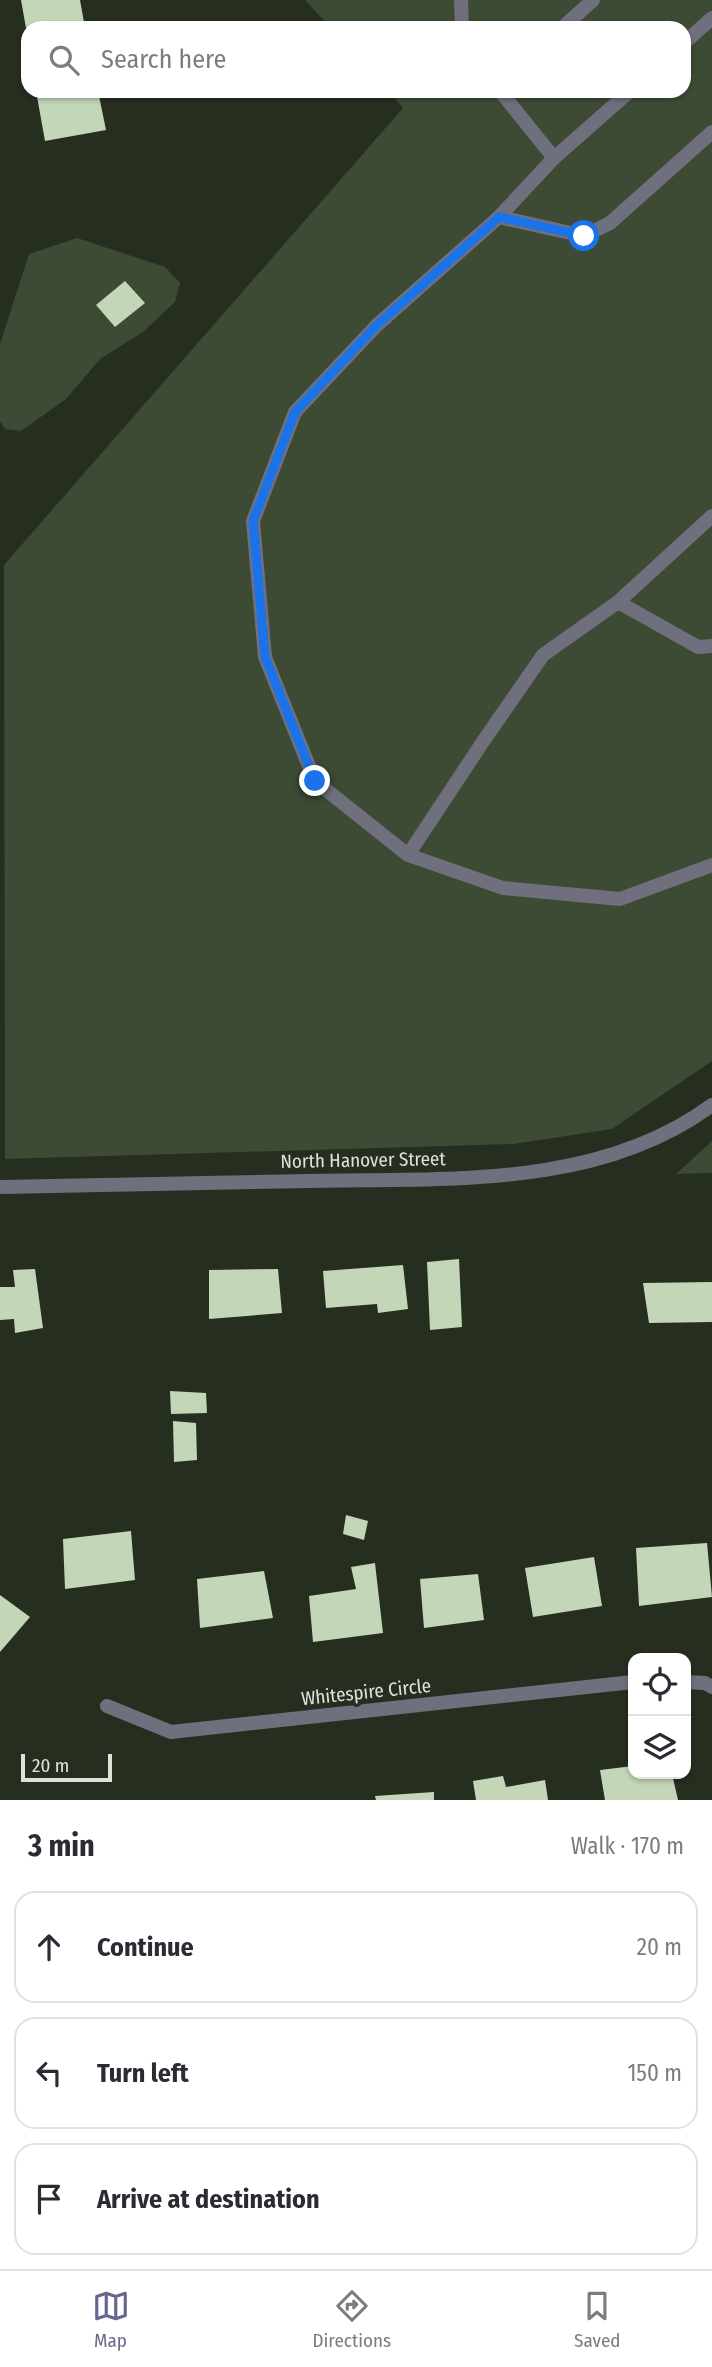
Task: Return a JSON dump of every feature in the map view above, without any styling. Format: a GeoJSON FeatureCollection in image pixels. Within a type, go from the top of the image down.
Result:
{"type":"FeatureCollection","features":[{"type":"Feature","properties":{"kind":"street"},"geometry":{"type":"LineString","coordinates":[[461,0],[462,21]]}},
{"type":"Feature","properties":{"kind":"street"},"geometry":{"type":"LineString","coordinates":[[570,21],[593,0]]}},
{"type":"Feature","properties":{"kind":"street"},"geometry":{"type":"LineString","coordinates":[[691,37],[712,18]]}},
{"type":"Feature","properties":{"kind":"street"},"geometry":{"type":"LineString","coordinates":[[506,98],[554,158]]}},
{"type":"Feature","properties":{"kind":"street"},"geometry":{"type":"LineString","coordinates":[[622,98],[554,158],[499,217],[377,325],[295,412],[253,521],[265,657],[315,781],[408,855],[503,888],[620,899],[712,865]]}},
{"type":"Feature","properties":{"kind":"street"},"geometry":{"type":"LineString","coordinates":[[499,217],[584,236],[610,223],[712,132]]}},
{"type":"Feature","properties":{"kind":"street"},"geometry":{"type":"LineString","coordinates":[[408,855],[543,655],[618,602],[712,516]]}},
{"type":"Feature","properties":{"kind":"street"},"geometry":{"type":"LineString","coordinates":[[618,602],[698,647],[712,646]]}},
{"type":"Feature","properties":{"kind":"street","name":"North Hanover Street"},"geometry":{"type":"LineString","coordinates":[[0,1187],[462,1177],[553,1171],[609,1157],[652,1139],[712,1105]]}},
{"type":"Feature","properties":{"kind":"street","name":"Whitespire Circle"},"geometry":{"type":"LineString","coordinates":[[107,1706],[172,1732],[628,1683]]}},
{"type":"Feature","properties":{"kind":"street"},"geometry":{"type":"LineString","coordinates":[[691,1683],[712,1687]]}},
{"type":"Feature","properties":{"kind":"green space"},"geometry":{"type":"Polygon","coordinates":[[[305,0],[712,0],[712,1061],[612,1129],[513,1144],[5,1159],[4,565],[403,108],[394,98],[691,98],[691,21],[324,21],[305,0]]]}},
{"type":"Feature","properties":{"kind":"green space"},"geometry":{"type":"Polygon","coordinates":[[[77,238],[165,267],[180,283],[175,302],[143,332],[100,359],[66,399],[21,431],[5,429],[0,421],[0,344],[29,254],[77,238]]]}},
{"type":"Feature","properties":{"kind":"green space"},"geometry":{"type":"Polygon","coordinates":[[[712,1141],[712,1173],[676,1174],[712,1141]]]}},
{"type":"Feature","properties":{"kind":"building"},"geometry":{"type":"Polygon","coordinates":[[[21,0],[80,0],[84,21],[25,21],[21,0]]]}},
{"type":"Feature","properties":{"kind":"building"},"geometry":{"type":"Polygon","coordinates":[[[37,98],[99,98],[106,130],[45,141],[37,98]]]}},
{"type":"Feature","properties":{"kind":"building"},"geometry":{"type":"Polygon","coordinates":[[[125,281],[145,303],[115,327],[96,305],[125,281]]]}},
{"type":"Feature","properties":{"kind":"building"},"geometry":{"type":"Polygon","coordinates":[[[459,1259],[462,1327],[430,1330],[427,1262],[459,1259]]]}},
{"type":"Feature","properties":{"kind":"building"},"geometry":{"type":"Polygon","coordinates":[[[403,1265],[408,1309],[378,1313],[377,1304],[326,1308],[323,1271],[403,1265]]]}},
{"type":"Feature","properties":{"kind":"building"},"geometry":{"type":"Polygon","coordinates":[[[35,1269],[43,1328],[15,1333],[14,1319],[0,1320],[0,1287],[15,1287],[13,1270],[35,1269]]]}},
{"type":"Feature","properties":{"kind":"building"},"geometry":{"type":"Polygon","coordinates":[[[278,1269],[282,1313],[209,1319],[209,1270],[278,1269]]]}},
{"type":"Feature","properties":{"kind":"building"},"geometry":{"type":"Polygon","coordinates":[[[712,1282],[712,1322],[649,1323],[643,1283],[712,1282]]]}},
{"type":"Feature","properties":{"kind":"building"},"geometry":{"type":"Polygon","coordinates":[[[170,1391],[206,1393],[207,1413],[171,1414],[170,1391]]]}},
{"type":"Feature","properties":{"kind":"building"},"geometry":{"type":"Polygon","coordinates":[[[173,1421],[196,1423],[197,1460],[174,1462],[173,1421]]]}},
{"type":"Feature","properties":{"kind":"building"},"geometry":{"type":"Polygon","coordinates":[[[346,1515],[368,1521],[364,1540],[343,1534],[346,1515]]]}},
{"type":"Feature","properties":{"kind":"building"},"geometry":{"type":"Polygon","coordinates":[[[131,1531],[135,1580],[65,1589],[63,1539],[131,1531]]]}},
{"type":"Feature","properties":{"kind":"building"},"geometry":{"type":"Polygon","coordinates":[[[707,1543],[712,1597],[639,1606],[636,1548],[707,1543]]]}},
{"type":"Feature","properties":{"kind":"building"},"geometry":{"type":"Polygon","coordinates":[[[594,1557],[602,1606],[533,1617],[525,1568],[594,1557]]]}},
{"type":"Feature","properties":{"kind":"building"},"geometry":{"type":"Polygon","coordinates":[[[375,1563],[383,1633],[313,1642],[309,1596],[356,1589],[351,1567],[375,1563]]]}},
{"type":"Feature","properties":{"kind":"building"},"geometry":{"type":"Polygon","coordinates":[[[264,1571],[273,1618],[200,1628],[197,1579],[264,1571]]]}},
{"type":"Feature","properties":{"kind":"building"},"geometry":{"type":"Polygon","coordinates":[[[478,1574],[484,1620],[424,1628],[420,1579],[478,1574]]]}},
{"type":"Feature","properties":{"kind":"building"},"geometry":{"type":"Polygon","coordinates":[[[0,1595],[30,1617],[0,1652],[0,1595]]]}},
{"type":"Feature","properties":{"kind":"building"},"geometry":{"type":"Polygon","coordinates":[[[628,1767],[628,1779],[673,1779],[678,1800],[605,1800],[600,1770],[628,1767]]]}},
{"type":"Feature","properties":{"kind":"building"},"geometry":{"type":"Polygon","coordinates":[[[503,1776],[506,1787],[545,1780],[548,1800],[476,1800],[473,1781],[503,1776]]]}},
{"type":"Feature","properties":{"kind":"building"},"geometry":{"type":"Polygon","coordinates":[[[434,1792],[434,1800],[376,1800],[375,1796],[434,1792]]]}},
{"type":"Feature","properties":{"kind":"route"},"geometry":{"type":"LineString","coordinates":[[315,781],[265,657],[253,521],[295,412],[377,325],[499,217],[584,236]]}}]}
